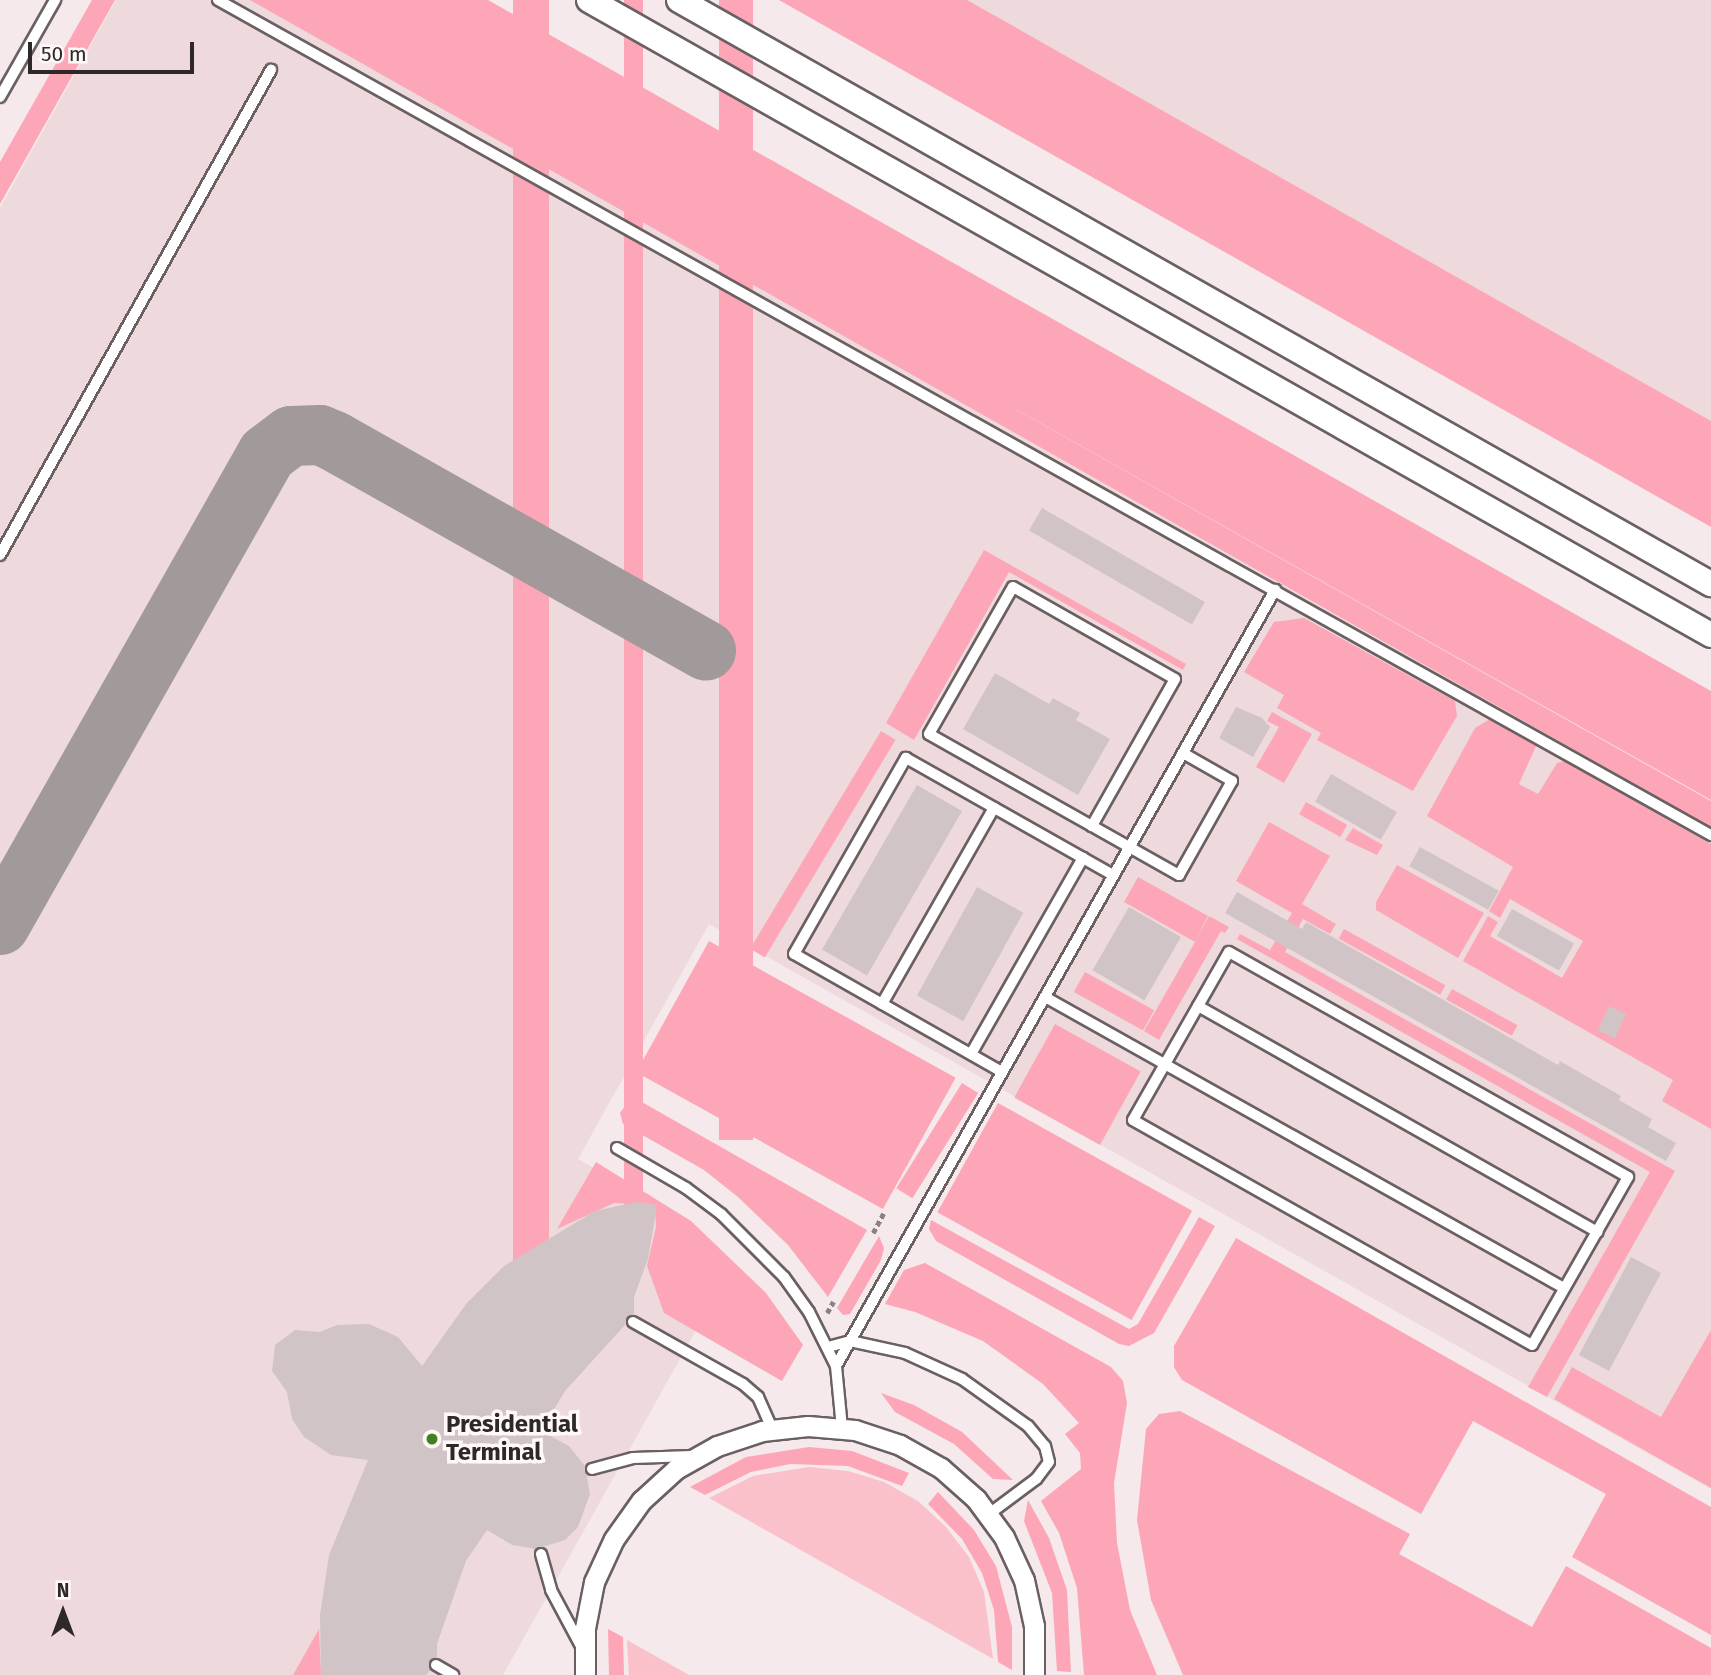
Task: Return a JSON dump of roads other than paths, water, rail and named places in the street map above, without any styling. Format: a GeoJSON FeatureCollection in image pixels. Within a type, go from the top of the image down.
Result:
{"type":"FeatureCollection","features":[{"type":"Feature","properties":{"kind":"street"},"geometry":{"type":"LineString","coordinates":[[589,0],[1711,635]]}},
{"type":"Feature","properties":{"kind":"street"},"geometry":{"type":"LineString","coordinates":[[678,0],[1711,584]]}},
{"type":"Feature","properties":{"kind":"street"},"geometry":{"type":"LineString","coordinates":[[585,1675],[584,1651],[594,1582],[614,1539],[658,1484],[696,1456],[772,1429],[842,1428],[878,1436],[921,1455],[960,1483],[989,1514],[1024,1580],[1034,1626],[1034,1675]]}},
{"type":"Feature","properties":{"kind":"lane"},"geometry":{"type":"LineString","coordinates":[[0,97],[55,0]]}},
{"type":"Feature","properties":{"kind":"lane"},"geometry":{"type":"LineString","coordinates":[[218,0],[1711,835]]}},
{"type":"Feature","properties":{"kind":"lane"},"geometry":{"type":"LineString","coordinates":[[0,555],[271,70]]}},
{"type":"Feature","properties":{"kind":"lane"},"geometry":{"type":"LineString","coordinates":[[1092,826],[1175,679],[1013,587],[929,734],[1129,847],[1179,875],[1233,781],[1183,753]]}},
{"type":"Feature","properties":{"kind":"lane"},"geometry":{"type":"LineString","coordinates":[[836,1366],[1275,590]]}},
{"type":"Feature","properties":{"kind":"lane"},"geometry":{"type":"LineString","coordinates":[[1002,1072],[794,954],[906,758],[1113,875]]}},
{"type":"Feature","properties":{"kind":"lane"},"geometry":{"type":"LineString","coordinates":[[882,1004],[994,808]]}},
{"type":"Feature","properties":{"kind":"lane"},"geometry":{"type":"LineString","coordinates":[[971,1054],[1083,858]]}},
{"type":"Feature","properties":{"kind":"lane"},"geometry":{"type":"LineString","coordinates":[[1229,952],[1628,1177],[1532,1346],[1133,1121],[1198,1006],[1229,952]]}},
{"type":"Feature","properties":{"kind":"lane"},"geometry":{"type":"LineString","coordinates":[[1045,997],[1564,1288]]}},
{"type":"Feature","properties":{"kind":"lane"},"geometry":{"type":"LineString","coordinates":[[1198,1006],[1597,1231]]}},
{"type":"Feature","properties":{"kind":"lane"},"geometry":{"type":"LineString","coordinates":[[617,1148],[686,1188],[753,1244],[803,1303],[836,1366],[842,1428]]}},
{"type":"Feature","properties":{"kind":"lane"},"geometry":{"type":"LineString","coordinates":[[633,1322],[743,1384],[758,1397],[772,1429]]}},
{"type":"Feature","properties":{"kind":"lane"},"geometry":{"type":"LineString","coordinates":[[828,1347],[850,1341],[905,1353],[961,1379],[993,1398],[1045,1446],[1049,1455],[1046,1468],[989,1514]]}},
{"type":"Feature","properties":{"kind":"lane"},"geometry":{"type":"LineString","coordinates":[[592,1469],[633,1458],[696,1456]]}},
{"type":"Feature","properties":{"kind":"lane"},"geometry":{"type":"LineString","coordinates":[[541,1554],[551,1590],[584,1651]]}},
{"type":"Feature","properties":{"kind":"lane"},"geometry":{"type":"LineString","coordinates":[[436,1665],[453,1675]]}},
{"type":"Feature","properties":{"kind":"place","name":"Presidential Terminal"},"geometry":{"type":"Point","coordinates":[432,1439]}}]}
